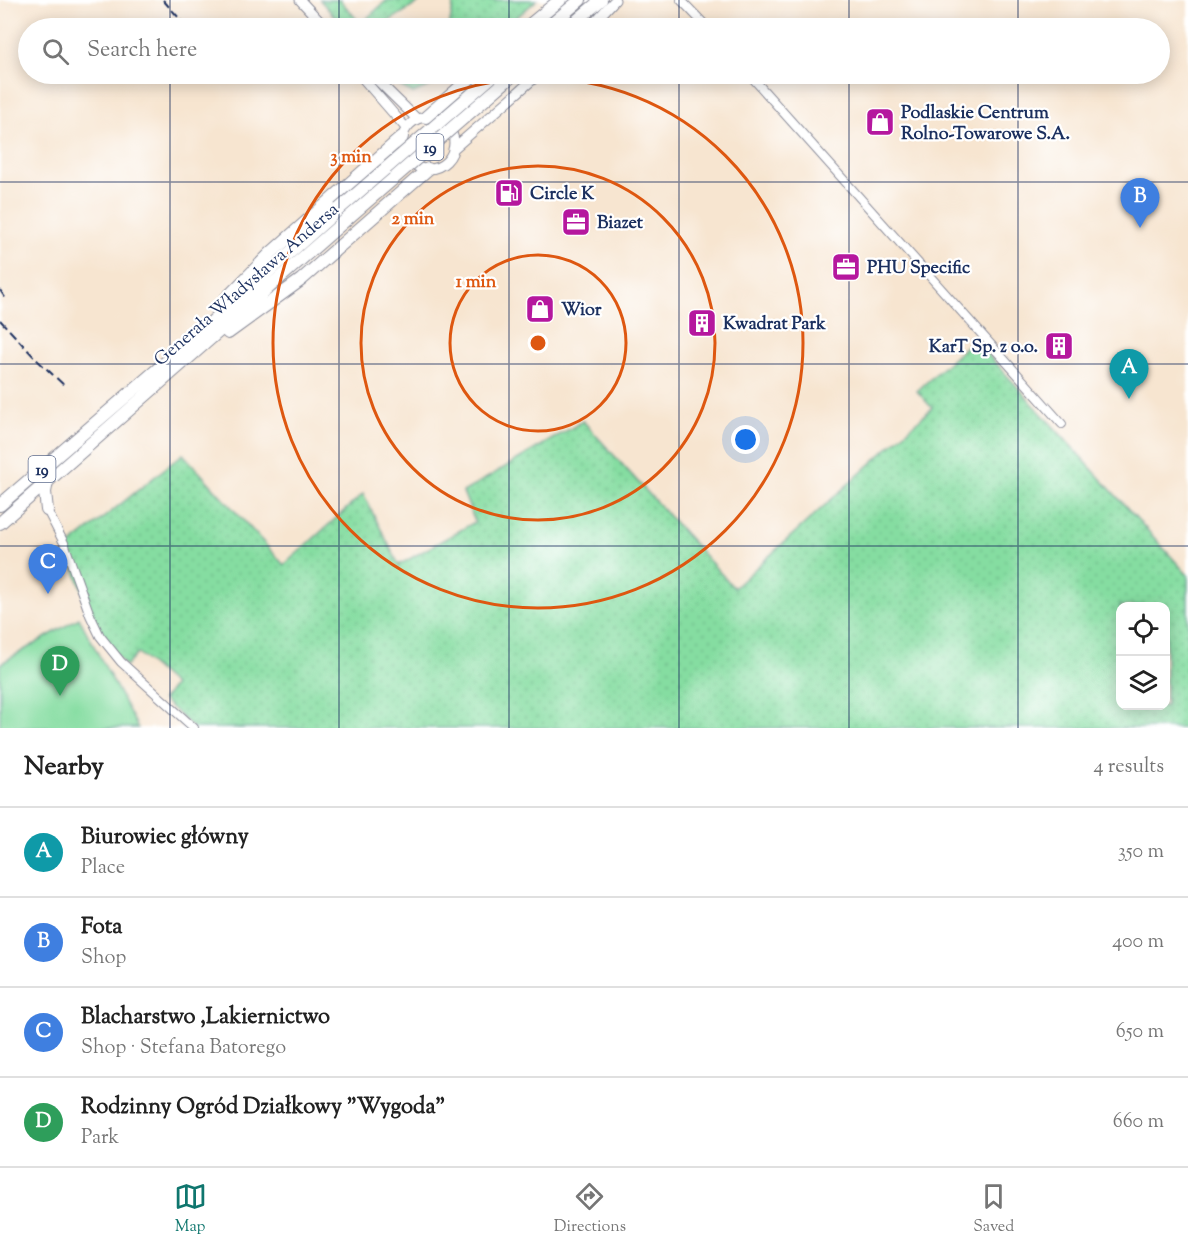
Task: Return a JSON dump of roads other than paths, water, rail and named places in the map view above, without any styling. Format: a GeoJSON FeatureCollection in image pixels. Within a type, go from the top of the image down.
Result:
{"type":"FeatureCollection","features":[{"type":"Feature","properties":{"kind":"highway"},"geometry":{"type":"LineString","coordinates":[[538,18],[560,0]]}},
{"type":"Feature","properties":{"kind":"highway"},"geometry":{"type":"LineString","coordinates":[[559,18],[580,0]]}},
{"type":"Feature","properties":{"kind":"highway"},"geometry":{"type":"LineString","coordinates":[[580,18],[601,0]]}},
{"type":"Feature","properties":{"kind":"highway"},"geometry":{"type":"LineString","coordinates":[[422,118],[463,84]]}},
{"type":"Feature","properties":{"kind":"highway","name":"Generała Władysława Andersa"},"geometry":{"type":"LineString","coordinates":[[0,523],[47,482],[339,209],[483,84]]}},
{"type":"Feature","properties":{"kind":"highway","name":"Generała Władysława Andersa"},"geometry":{"type":"LineString","coordinates":[[0,505],[348,218],[504,84]]}},
{"type":"Feature","properties":{"kind":"highway"},"geometry":{"type":"LineString","coordinates":[[191,348],[202,325],[271,253],[404,132]]}},
{"type":"Feature","properties":{"kind":"highway"},"geometry":{"type":"LineString","coordinates":[[191,348],[217,342],[288,291],[428,169]]}},
{"type":"Feature","properties":{"kind":"highway"},"geometry":{"type":"LineString","coordinates":[[47,482],[45,492],[47,510]]}},
{"type":"Feature","properties":{"kind":"highway"},"geometry":{"type":"LineString","coordinates":[[21,505],[40,506],[47,510]]}},
{"type":"Feature","properties":{"kind":"street"},"geometry":{"type":"LineString","coordinates":[[300,0],[317,18]]}},
{"type":"Feature","properties":{"kind":"street"},"geometry":{"type":"LineString","coordinates":[[598,18],[615,0]]}},
{"type":"Feature","properties":{"kind":"street"},"geometry":{"type":"LineString","coordinates":[[681,0],[698,18]]}},
{"type":"Feature","properties":{"kind":"street"},"geometry":{"type":"LineString","coordinates":[[367,84],[404,132]]}},
{"type":"Feature","properties":{"kind":"street"},"geometry":{"type":"LineString","coordinates":[[383,84],[422,118],[438,119],[447,126],[453,137],[453,149]]}},
{"type":"Feature","properties":{"kind":"street"},"geometry":{"type":"LineString","coordinates":[[422,118],[404,132],[402,143],[405,156],[415,165],[428,169],[444,163],[453,149],[528,84]]}},
{"type":"Feature","properties":{"kind":"street"},"geometry":{"type":"LineString","coordinates":[[759,84],[1062,424]]}},
{"type":"Feature","properties":{"kind":"street"},"geometry":{"type":"LineString","coordinates":[[47,510],[64,543],[100,636],[121,662],[194,728]]}},
{"type":"Feature","properties":{"kind":"railway"},"geometry":{"type":"LineString","coordinates":[[163,0],[179,18]]}},
{"type":"Feature","properties":{"kind":"railway"},"geometry":{"type":"LineString","coordinates":[[0,290],[6,299]]}},
{"type":"Feature","properties":{"kind":"railway"},"geometry":{"type":"LineString","coordinates":[[0,320],[66,387]]}},
{"type":"Feature","properties":{"kind":"place","name":"Podlaskie Centrum Rolno-Towarowe S.A."},"geometry":{"type":"Point","coordinates":[880,122]}},
{"type":"Feature","properties":{"kind":"place","name":"Circle K"},"geometry":{"type":"Point","coordinates":[509,193]}},
{"type":"Feature","properties":{"kind":"place","name":"Biazet"},"geometry":{"type":"Point","coordinates":[576,222]}},
{"type":"Feature","properties":{"kind":"place","name":"Fota"},"geometry":{"type":"Point","coordinates":[1140,228]}},
{"type":"Feature","properties":{"kind":"place","name":"PHU Specific"},"geometry":{"type":"Point","coordinates":[846,267]}},
{"type":"Feature","properties":{"kind":"place","name":"Wior"},"geometry":{"type":"Point","coordinates":[540,309]}},
{"type":"Feature","properties":{"kind":"place","name":"Kwadrat Park"},"geometry":{"type":"Point","coordinates":[702,323]}},
{"type":"Feature","properties":{"kind":"place","name":"KarT Sp. z o.o."},"geometry":{"type":"Point","coordinates":[1059,346]}},
{"type":"Feature","properties":{"kind":"place","name":"Biurowiec główny"},"geometry":{"type":"Point","coordinates":[1129,399]}},
{"type":"Feature","properties":{"kind":"place","name":"Blacharstwo ,Lakiernictwo"},"geometry":{"type":"Point","coordinates":[48,594]}},
{"type":"Feature","properties":{"kind":"place","name":"Rodzinny Ogród Działkowy \"Wygoda\""},"geometry":{"type":"Point","coordinates":[60,696]}}]}
